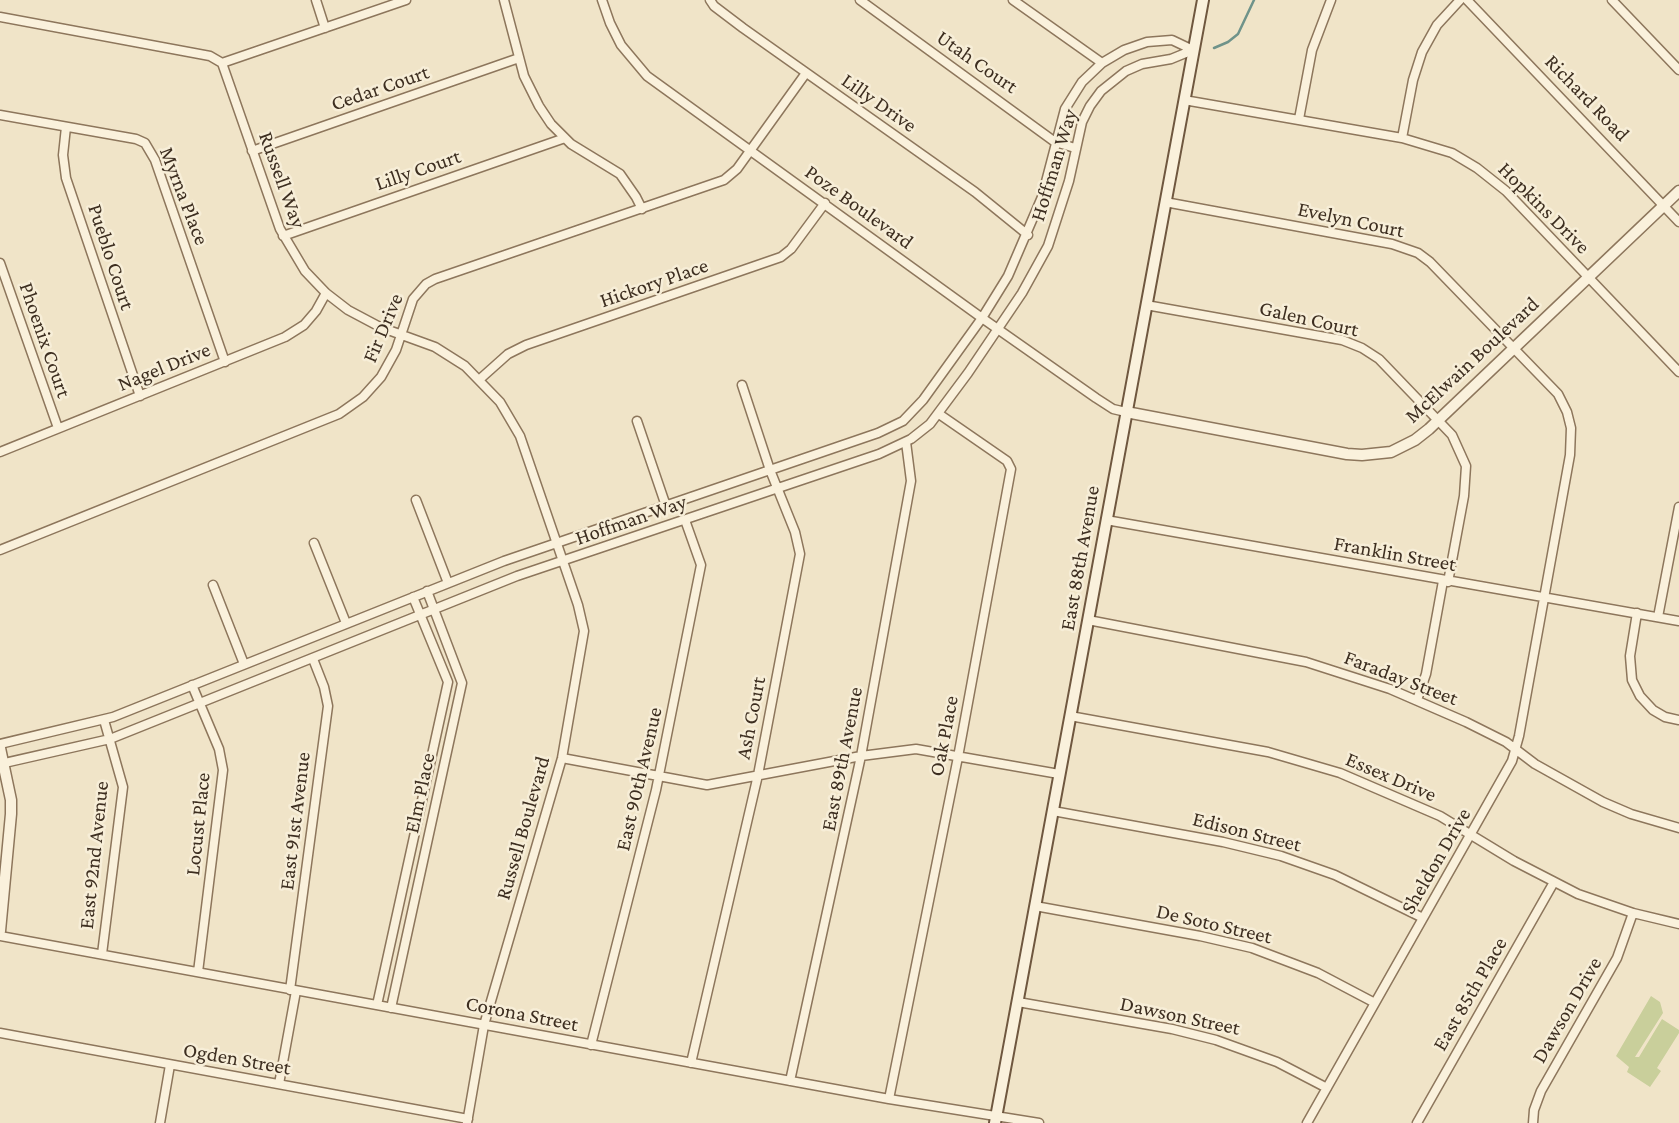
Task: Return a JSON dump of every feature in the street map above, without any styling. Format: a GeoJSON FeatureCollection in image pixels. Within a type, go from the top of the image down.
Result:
{"type":"FeatureCollection","features":[{"type":"Feature","properties":{"kind":"main road","name":"East 88th Avenue"},"geometry":{"type":"LineString","coordinates":[[996,1120],[1203,0]]}},
{"type":"Feature","properties":{"kind":"street"},"geometry":{"type":"LineString","coordinates":[[316,0],[324,28]]}},
{"type":"Feature","properties":{"kind":"street"},"geometry":{"type":"LineString","coordinates":[[0,17],[210,56],[222,64],[406,0]]}},
{"type":"Feature","properties":{"kind":"street"},"geometry":{"type":"LineString","coordinates":[[504,0],[527,83],[539,106],[565,138],[620,174],[642,209]]}},
{"type":"Feature","properties":{"kind":"street","name":"Poze Boulevard"},"geometry":{"type":"LineString","coordinates":[[602,0],[621,45],[638,67],[658,84],[998,330],[1113,409],[1126,412]]}},
{"type":"Feature","properties":{"kind":"street","name":"Lilly Drive"},"geometry":{"type":"LineString","coordinates":[[710,0],[806,73],[975,192],[1028,235]]}},
{"type":"Feature","properties":{"kind":"street","name":"Utah Court"},"geometry":{"type":"LineString","coordinates":[[860,0],[1055,142],[1075,148]]}},
{"type":"Feature","properties":{"kind":"street"},"geometry":{"type":"LineString","coordinates":[[1013,0],[1102,63]]}},
{"type":"Feature","properties":{"kind":"street"},"geometry":{"type":"LineString","coordinates":[[1299,119],[1312,50],[1331,0]]}},
{"type":"Feature","properties":{"kind":"street"},"geometry":{"type":"LineString","coordinates":[[1402,138],[1413,80],[1422,52],[1437,25],[1460,0]]}},
{"type":"Feature","properties":{"kind":"street","name":"Richard Road"},"geometry":{"type":"LineString","coordinates":[[1467,0],[1679,222]]}},
{"type":"Feature","properties":{"kind":"street"},"geometry":{"type":"LineString","coordinates":[[1612,0],[1679,70]]}},
{"type":"Feature","properties":{"kind":"street","name":"Hoffman Way"},"geometry":{"type":"LineString","coordinates":[[0,746],[104,720],[556,542],[878,433],[908,418],[982,318],[1008,276],[1028,235],[1042,197],[1065,109],[1082,82],[1102,63],[1124,50],[1158,40],[1172,40],[1194,50]]}},
{"type":"Feature","properties":{"kind":"street","name":"Hoffman Way"},"geometry":{"type":"LineString","coordinates":[[2,764],[110,739],[517,576],[906,442],[924,430],[939,414],[1022,293],[1048,246],[1069,181],[1083,122],[1101,91],[1126,71],[1194,50]]}},
{"type":"Feature","properties":{"kind":"street","name":"Cedar Court"},"geometry":{"type":"LineString","coordinates":[[252,151],[519,58]]}},
{"type":"Feature","properties":{"kind":"street","name":"Russell Way"},"geometry":{"type":"LineString","coordinates":[[222,64],[283,236],[304,271],[326,293],[362,319],[443,352],[480,379],[500,402],[520,436],[556,542]]}},
{"type":"Feature","properties":{"kind":"street","name":"Fir Drive"},"geometry":{"type":"LineString","coordinates":[[0,550],[339,414],[363,397],[379,381],[392,360],[413,299],[420,289],[435,279],[724,180],[737,169],[806,73]]}},
{"type":"Feature","properties":{"kind":"street","name":"Hopkins Drive"},"geometry":{"type":"LineString","coordinates":[[1184,100],[1402,138],[1452,153],[1494,180],[1679,372]]}},
{"type":"Feature","properties":{"kind":"street","name":"Myrna Place"},"geometry":{"type":"LineString","coordinates":[[0,115],[136,139],[149,148],[225,362]]}},
{"type":"Feature","properties":{"kind":"street","name":"Pueblo Court"},"geometry":{"type":"LineString","coordinates":[[66,127],[63,155],[66,178],[140,396]]}},
{"type":"Feature","properties":{"kind":"street","name":"Lilly Court"},"geometry":{"type":"LineString","coordinates":[[283,236],[565,138]]}},
{"type":"Feature","properties":{"kind":"street","name":"McElwain Boulevard"},"geometry":{"type":"LineString","coordinates":[[1126,412],[1347,454],[1391,452],[1415,440],[1438,421],[1679,191]]}},
{"type":"Feature","properties":{"kind":"street","name":"Evelyn Court"},"geometry":{"type":"LineString","coordinates":[[1165,202],[1402,246],[1430,262],[1558,394],[1571,428],[1570,455],[1543,597]]}},
{"type":"Feature","properties":{"kind":"street","name":"Hickory Place"},"geometry":{"type":"LineString","coordinates":[[480,379],[508,354],[526,345],[781,257],[791,249],[825,203]]}},
{"type":"Feature","properties":{"kind":"street","name":"Phoenix Court"},"geometry":{"type":"LineString","coordinates":[[0,263],[58,428]]}},
{"type":"Feature","properties":{"kind":"street","name":"Nagel Drive"},"geometry":{"type":"LineString","coordinates":[[0,452],[296,331],[316,311],[326,293]]}},
{"type":"Feature","properties":{"kind":"street","name":"Galen Court"},"geometry":{"type":"LineString","coordinates":[[1146,305],[1353,344],[1379,359],[1458,446],[1467,477],[1426,674],[1417,700]]}},
{"type":"Feature","properties":{"kind":"street","name":"Ash Court"},"geometry":{"type":"LineString","coordinates":[[691,1063],[758,775],[800,554],[742,385]]}},
{"type":"Feature","properties":{"kind":"street","name":"Oak Place"},"geometry":{"type":"LineString","coordinates":[[889,1099],[958,757],[1011,469],[1007,461],[939,414]]}},
{"type":"Feature","properties":{"kind":"street"},"geometry":{"type":"LineString","coordinates":[[637,421],[666,506]]}},
{"type":"Feature","properties":{"kind":"street","name":"East 89th Avenue"},"geometry":{"type":"LineString","coordinates":[[790,1081],[861,756],[911,481],[906,442]]}},
{"type":"Feature","properties":{"kind":"street"},"geometry":{"type":"LineString","coordinates":[[416,500],[448,583]]}},
{"type":"Feature","properties":{"kind":"street"},"geometry":{"type":"LineString","coordinates":[[1658,617],[1679,507]]}},
{"type":"Feature","properties":{"kind":"street","name":"East 90th Avenue"},"geometry":{"type":"LineString","coordinates":[[591,1045],[659,777],[701,565],[685,520]]}},
{"type":"Feature","properties":{"kind":"street","name":"Franklin Street"},"geometry":{"type":"LineString","coordinates":[[1106,520],[1679,621]]}},
{"type":"Feature","properties":{"kind":"street","name":"Russell Boulevard"},"geometry":{"type":"LineString","coordinates":[[467,1121],[484,1025],[562,758],[584,631],[556,542]]}},
{"type":"Feature","properties":{"kind":"street"},"geometry":{"type":"LineString","coordinates":[[314,543],[346,623]]}},
{"type":"Feature","properties":{"kind":"street"},"geometry":{"type":"LineString","coordinates":[[213,585],[244,664]]}},
{"type":"Feature","properties":{"kind":"street","name":"Elm Place"},"geometry":{"type":"LineString","coordinates":[[391,1008],[463,683],[427,591]]}},
{"type":"Feature","properties":{"kind":"street","name":"Elm Place"},"geometry":{"type":"LineString","coordinates":[[377,1005],[448,682],[413,597]]}},
{"type":"Feature","properties":{"kind":"street","name":"Sheldon Drive"},"geometry":{"type":"LineString","coordinates":[[1307,1123],[1507,772],[1515,751],[1543,597]]}},
{"type":"Feature","properties":{"kind":"street"},"geometry":{"type":"LineString","coordinates":[[1637,613],[1630,656],[1632,680],[1640,696],[1653,710],[1665,717],[1679,720]]}},
{"type":"Feature","properties":{"kind":"street","name":"Faraday Street"},"geometry":{"type":"LineString","coordinates":[[1088,620],[1306,662],[1352,676],[1466,722],[1603,802],[1630,814],[1679,828]]}},
{"type":"Feature","properties":{"kind":"street","name":"East 91st Avenue"},"geometry":{"type":"LineString","coordinates":[[279,1084],[328,706],[313,659]]}},
{"type":"Feature","properties":{"kind":"street","name":"Locust Place"},"geometry":{"type":"LineString","coordinates":[[192,685],[219,749],[223,775],[198,972]]}},
{"type":"Feature","properties":{"kind":"street","name":"Essex Drive"},"geometry":{"type":"LineString","coordinates":[[1070,716],[1268,752],[1302,761],[1385,791],[1440,816],[1554,882],[1594,901],[1679,924]]}},
{"type":"Feature","properties":{"kind":"street","name":"East 92nd Avenue"},"geometry":{"type":"LineString","coordinates":[[102,954],[122,787],[104,720]]}},
{"type":"Feature","properties":{"kind":"street"},"geometry":{"type":"LineString","coordinates":[[0,746],[11,814],[0,933]]}},
{"type":"Feature","properties":{"kind":"street"},"geometry":{"type":"LineString","coordinates":[[562,758],[707,785],[861,756],[916,749],[1059,774]]}},
{"type":"Feature","properties":{"kind":"street","name":"Edison Street"},"geometry":{"type":"LineString","coordinates":[[1053,811],[1269,853],[1335,875],[1423,918]]}},
{"type":"Feature","properties":{"kind":"street","name":"East 85th Place"},"geometry":{"type":"LineString","coordinates":[[1417,1123],[1554,882]]}},
{"type":"Feature","properties":{"kind":"street","name":"De Soto Street"},"geometry":{"type":"LineString","coordinates":[[1035,906],[1252,948],[1318,973],[1375,1003]]}},
{"type":"Feature","properties":{"kind":"street","name":"Dawson Drive"},"geometry":{"type":"LineString","coordinates":[[1533,1123],[1534,1110],[1541,1091],[1617,958],[1633,913]]}},
{"type":"Feature","properties":{"kind":"street","name":"Corona Street"},"geometry":{"type":"LineString","coordinates":[[0,933],[996,1120],[1039,1123]]}},
{"type":"Feature","properties":{"kind":"street","name":"Dawson Street"},"geometry":{"type":"LineString","coordinates":[[1018,1002],[1172,1029],[1216,1040],[1277,1062],[1327,1088]]}},
{"type":"Feature","properties":{"kind":"street","name":"Ogden Street"},"geometry":{"type":"LineString","coordinates":[[0,1033],[467,1121]]}},
{"type":"Feature","properties":{"kind":"street"},"geometry":{"type":"LineString","coordinates":[[160,1123],[170,1065]]}},
{"type":"Feature","properties":{"kind":"green space"},"geometry":{"type":"Polygon","coordinates":[[[1651,996],[1660,1002],[1663,1013],[1635,1057],[1639,1057],[1662,1019],[1679,1030],[1679,1033],[1657,1068],[1661,1071],[1650,1087],[1627,1072],[1629,1067],[1616,1056],[1651,996]]]}},
{"type":"Feature","properties":{"kind":"waterway"},"geometry":{"type":"LineString","coordinates":[[1214,48],[1238,34],[1254,0]]}}]}
